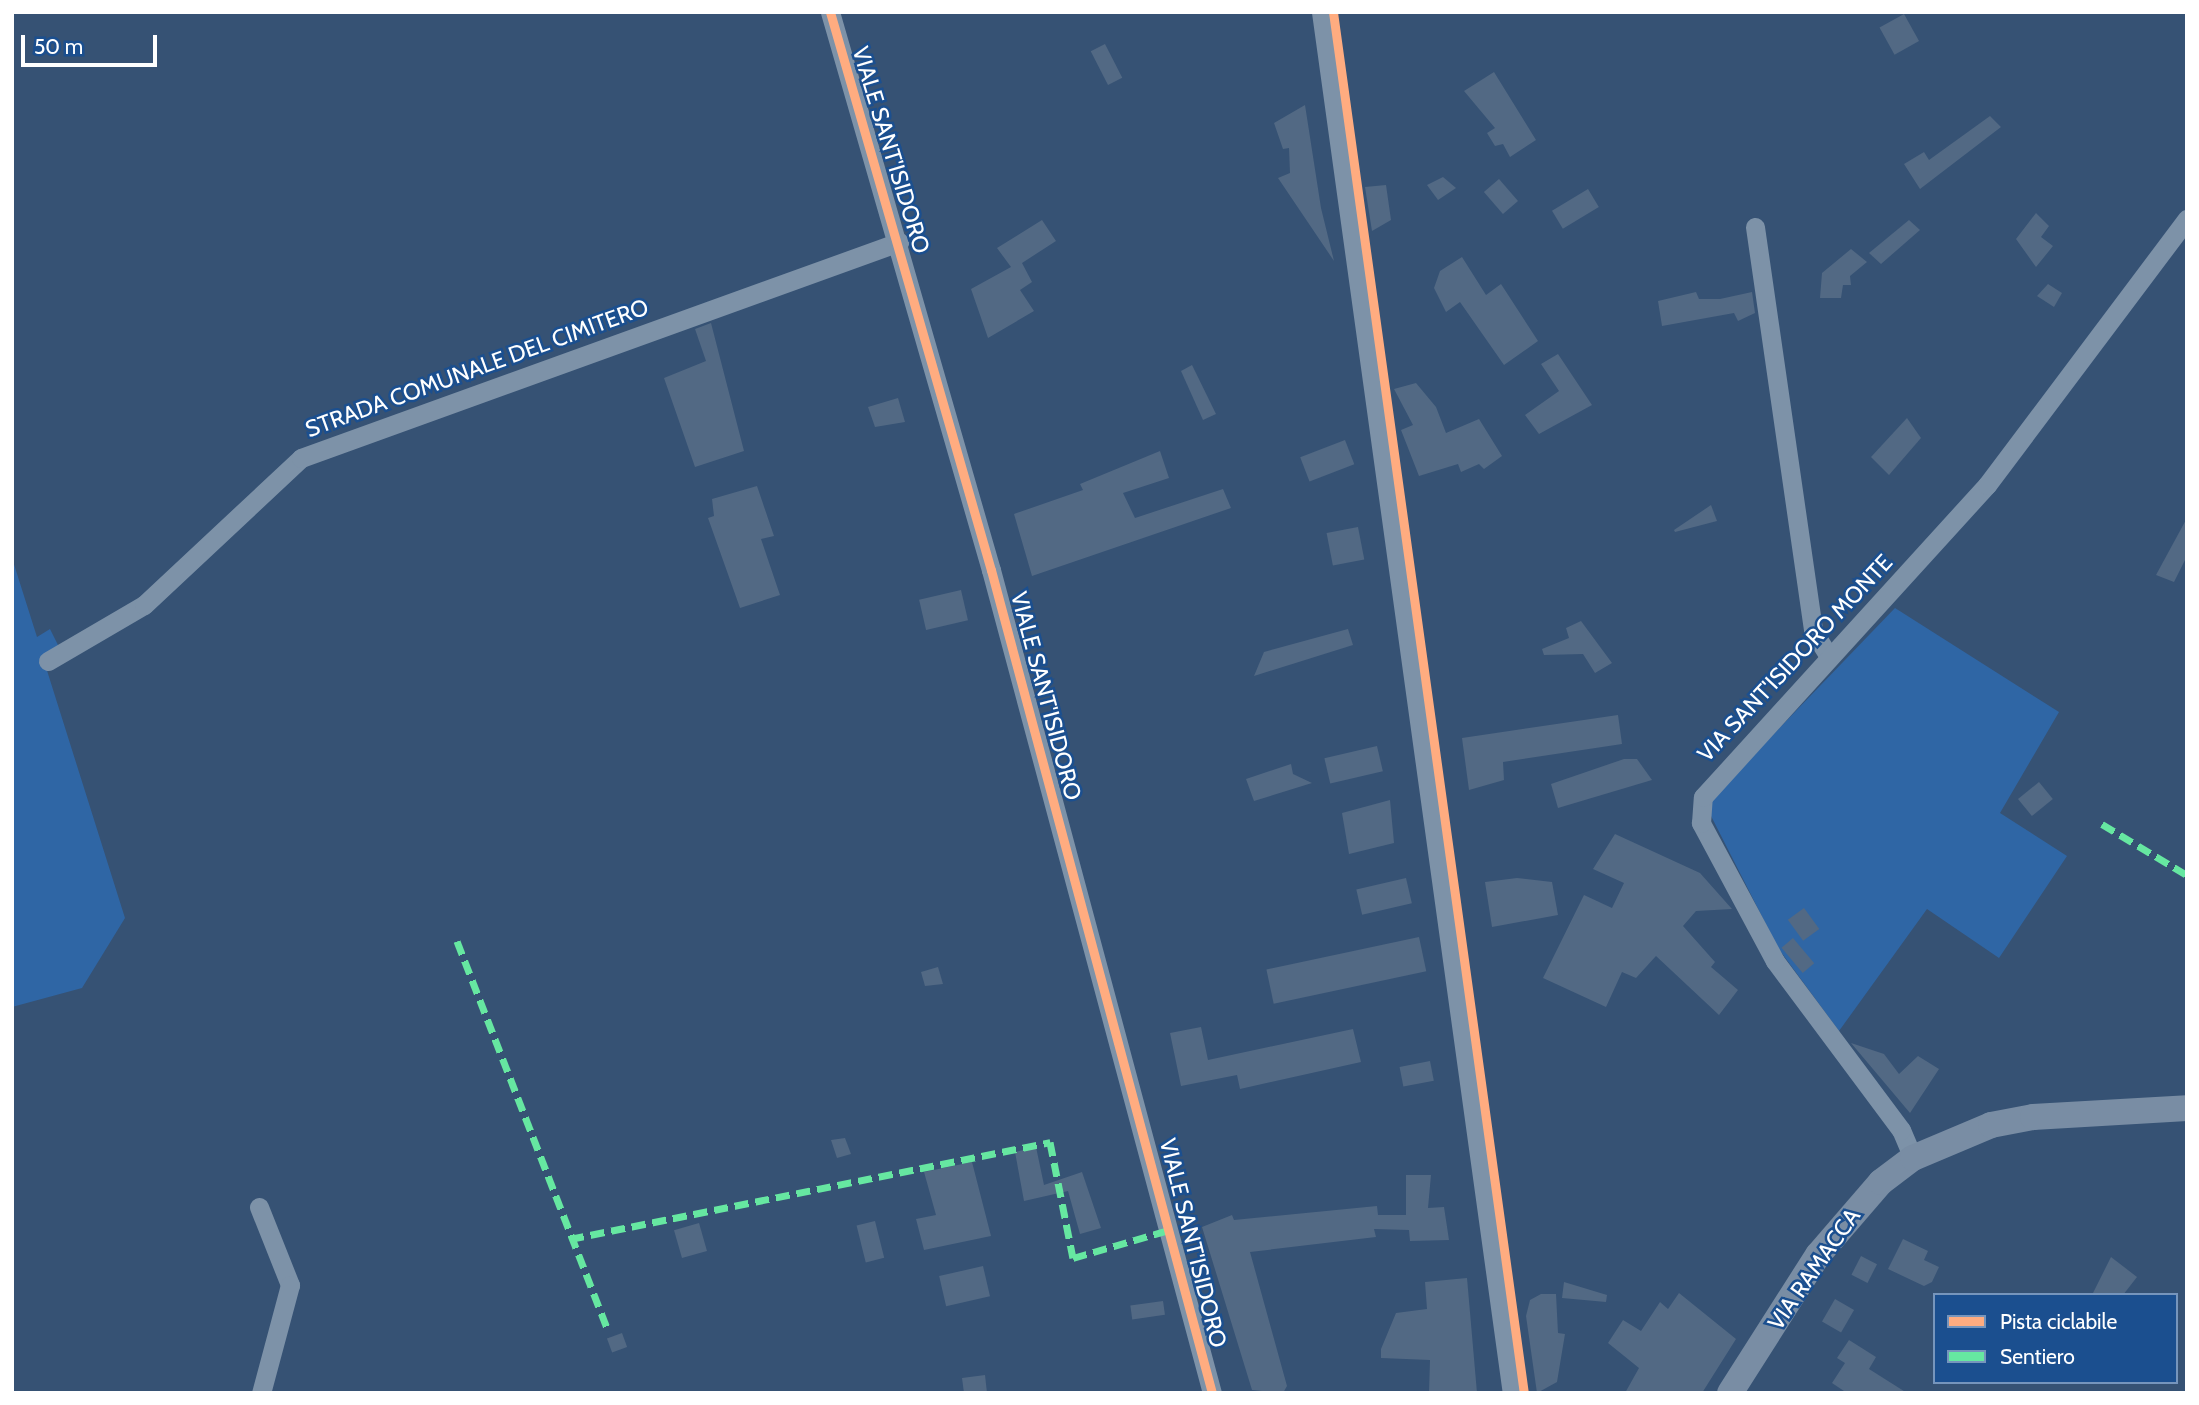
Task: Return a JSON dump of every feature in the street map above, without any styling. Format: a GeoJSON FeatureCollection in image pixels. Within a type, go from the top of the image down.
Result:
{"type":"FeatureCollection","features":[{"type":"Feature","properties":{"kind":"main road","name":"VIA RAMACCA"},"geometry":{"type":"LineString","coordinates":[[1730,1393],[1818,1255],[1881,1182],[1913,1158],[1992,1125],[2033,1118],[2187,1108]]}},
{"type":"Feature","properties":{"kind":"street","name":"VIALE SANT'ISIDORO"},"geometry":{"type":"LineString","coordinates":[[830,12],[898,242],[1212,1393]]}},
{"type":"Feature","properties":{"kind":"street"},"geometry":{"type":"LineString","coordinates":[[1323,12],[1514,1393]]}},
{"type":"Feature","properties":{"kind":"street","name":"VIA SANT'ISIDORO MONTE"},"geometry":{"type":"LineString","coordinates":[[1913,1158],[1901,1130],[1775,961],[1699,812],[1710,787],[1987,485],[2187,219]]}},
{"type":"Feature","properties":{"kind":"street"},"geometry":{"type":"LineString","coordinates":[[1755,228],[1813,631],[1829,657]]}},
{"type":"Feature","properties":{"kind":"street","name":"STRADA COMUNALE DEL CIMITERO"},"geometry":{"type":"LineString","coordinates":[[48,661],[144,605],[300,458],[898,242]]}},
{"type":"Feature","properties":{"kind":"street"},"geometry":{"type":"LineString","coordinates":[[259,1208],[290,1285],[261,1393]]}},
{"type":"Feature","properties":{"kind":"shaded area"},"geometry":{"type":"Polygon","coordinates":[[[12,558],[37,637],[50,629],[60,649],[44,661],[125,918],[82,988],[12,1007],[12,558]]]}},
{"type":"Feature","properties":{"kind":"shaded area"},"geometry":{"type":"Polygon","coordinates":[[[1895,608],[2059,712],[2000,813],[2067,856],[1999,958],[1927,909],[1839,1031],[1778,948],[1708,810],[1711,799],[1895,608]]]}},
{"type":"Feature","properties":{"kind":"building"},"geometry":{"type":"Polygon","coordinates":[[[1904,14],[1919,41],[1895,55],[1880,28],[1904,14]]]}},
{"type":"Feature","properties":{"kind":"building"},"geometry":{"type":"Polygon","coordinates":[[[1105,44],[1122,78],[1108,85],[1091,51],[1105,44]]]}},
{"type":"Feature","properties":{"kind":"building"},"geometry":{"type":"Polygon","coordinates":[[[1494,72],[1536,140],[1510,157],[1503,144],[1495,146],[1487,133],[1495,128],[1464,91],[1494,72]]]}},
{"type":"Feature","properties":{"kind":"building"},"geometry":{"type":"Polygon","coordinates":[[[1305,105],[1321,208],[1334,261],[1278,178],[1290,173],[1289,148],[1283,149],[1274,123],[1305,105]]]}},
{"type":"Feature","properties":{"kind":"building"},"geometry":{"type":"Polygon","coordinates":[[[1990,116],[2001,127],[1920,189],[1904,164],[1924,152],[1929,160],[1990,116]]]}},
{"type":"Feature","properties":{"kind":"building"},"geometry":{"type":"Polygon","coordinates":[[[1443,177],[1456,188],[1438,200],[1427,185],[1443,177]]]}},
{"type":"Feature","properties":{"kind":"building"},"geometry":{"type":"Polygon","coordinates":[[[1499,179],[1518,201],[1503,214],[1484,192],[1499,179]]]}},
{"type":"Feature","properties":{"kind":"building"},"geometry":{"type":"Polygon","coordinates":[[[1386,185],[1391,220],[1372,231],[1365,187],[1386,185]]]}},
{"type":"Feature","properties":{"kind":"building"},"geometry":{"type":"Polygon","coordinates":[[[1588,189],[1599,207],[1563,229],[1552,211],[1588,189]]]}},
{"type":"Feature","properties":{"kind":"building"},"geometry":{"type":"Polygon","coordinates":[[[2036,213],[2049,226],[2041,237],[2053,246],[2036,267],[2016,239],[2036,213]]]}},
{"type":"Feature","properties":{"kind":"building"},"geometry":{"type":"Polygon","coordinates":[[[1042,220],[1056,241],[1022,263],[1032,282],[1020,290],[1034,311],[988,338],[971,289],[1011,267],[997,248],[1042,220]]]}},
{"type":"Feature","properties":{"kind":"building"},"geometry":{"type":"Polygon","coordinates":[[[1909,220],[1920,230],[1881,264],[1869,253],[1909,220]]]}},
{"type":"Feature","properties":{"kind":"building"},"geometry":{"type":"Polygon","coordinates":[[[1851,249],[1867,262],[1850,276],[1851,285],[1843,285],[1841,298],[1820,298],[1822,273],[1851,249]]]}},
{"type":"Feature","properties":{"kind":"building"},"geometry":{"type":"Polygon","coordinates":[[[1462,257],[1486,295],[1501,284],[1538,341],[1504,365],[1460,302],[1446,312],[1434,288],[1440,271],[1462,257]]]}},
{"type":"Feature","properties":{"kind":"building"},"geometry":{"type":"Polygon","coordinates":[[[2048,284],[2062,293],[2054,307],[2037,296],[2048,284]]]}},
{"type":"Feature","properties":{"kind":"building"},"geometry":{"type":"Polygon","coordinates":[[[1696,292],[1699,299],[1720,299],[1752,292],[1755,313],[1738,321],[1734,313],[1662,326],[1658,301],[1696,292]]]}},
{"type":"Feature","properties":{"kind":"building"},"geometry":{"type":"Polygon","coordinates":[[[711,323],[744,451],[695,467],[664,378],[706,361],[695,329],[711,323]]]}},
{"type":"Feature","properties":{"kind":"building"},"geometry":{"type":"Polygon","coordinates":[[[1558,354],[1592,405],[1539,434],[1525,415],[1559,391],[1541,364],[1558,354]]]}},
{"type":"Feature","properties":{"kind":"building"},"geometry":{"type":"Polygon","coordinates":[[[1192,365],[1216,414],[1203,420],[1181,371],[1192,365]]]}},
{"type":"Feature","properties":{"kind":"building"},"geometry":{"type":"Polygon","coordinates":[[[1416,383],[1436,407],[1446,433],[1479,419],[1502,456],[1484,469],[1479,464],[1461,472],[1458,464],[1419,476],[1401,430],[1413,425],[1394,389],[1416,383]]]}},
{"type":"Feature","properties":{"kind":"building"},"geometry":{"type":"Polygon","coordinates":[[[898,398],[905,422],[875,427],[868,407],[898,398]]]}},
{"type":"Feature","properties":{"kind":"building"},"geometry":{"type":"Polygon","coordinates":[[[1907,418],[1921,438],[1889,475],[1871,457],[1907,418]]]}},
{"type":"Feature","properties":{"kind":"building"},"geometry":{"type":"Polygon","coordinates":[[[1345,440],[1354,464],[1310,481],[1300,457],[1345,440]]]}},
{"type":"Feature","properties":{"kind":"building"},"geometry":{"type":"Polygon","coordinates":[[[1160,451],[1169,478],[1123,493],[1135,518],[1223,489],[1231,508],[1032,576],[1014,514],[1083,490],[1080,484],[1160,451]]]}},
{"type":"Feature","properties":{"kind":"building"},"geometry":{"type":"Polygon","coordinates":[[[757,486],[774,536],[761,539],[780,595],[740,608],[708,518],[714,516],[712,499],[757,486]]]}},
{"type":"Feature","properties":{"kind":"building"},"geometry":{"type":"Polygon","coordinates":[[[1711,505],[1717,521],[1675,532],[1674,530],[1711,505]]]}},
{"type":"Feature","properties":{"kind":"building"},"geometry":{"type":"Polygon","coordinates":[[[2187,518],[2187,556],[2174,582],[2156,575],[2187,518]]]}},
{"type":"Feature","properties":{"kind":"building"},"geometry":{"type":"Polygon","coordinates":[[[1358,527],[1364,559],[1333,565],[1327,533],[1358,527]]]}},
{"type":"Feature","properties":{"kind":"building"},"geometry":{"type":"Polygon","coordinates":[[[961,590],[968,620],[926,630],[919,600],[961,590]]]}},
{"type":"Feature","properties":{"kind":"building"},"geometry":{"type":"Polygon","coordinates":[[[1581,621],[1612,663],[1595,673],[1583,654],[1544,655],[1542,649],[1569,638],[1566,628],[1581,621]]]}},
{"type":"Feature","properties":{"kind":"building"},"geometry":{"type":"Polygon","coordinates":[[[1348,629],[1353,645],[1254,676],[1264,652],[1348,629]]]}},
{"type":"Feature","properties":{"kind":"building"},"geometry":{"type":"Polygon","coordinates":[[[1618,715],[1622,744],[1503,762],[1504,780],[1469,790],[1462,738],[1618,715]]]}},
{"type":"Feature","properties":{"kind":"building"},"geometry":{"type":"Polygon","coordinates":[[[1377,746],[1383,771],[1330,783],[1324,758],[1377,746]]]}},
{"type":"Feature","properties":{"kind":"building"},"geometry":{"type":"Polygon","coordinates":[[[1624,759],[1637,759],[1652,780],[1558,808],[1551,784],[1624,759]]]}},
{"type":"Feature","properties":{"kind":"building"},"geometry":{"type":"Polygon","coordinates":[[[1291,764],[1293,774],[1312,783],[1254,801],[1246,779],[1291,764]]]}},
{"type":"Feature","properties":{"kind":"building"},"geometry":{"type":"Polygon","coordinates":[[[2039,782],[2053,799],[2032,816],[2018,799],[2039,782]]]}},
{"type":"Feature","properties":{"kind":"building"},"geometry":{"type":"Polygon","coordinates":[[[1390,800],[1394,843],[1349,854],[1342,813],[1390,800]]]}},
{"type":"Feature","properties":{"kind":"building"},"geometry":{"type":"Polygon","coordinates":[[[1615,834],[1700,873],[1732,909],[1696,911],[1683,926],[1715,962],[1711,967],[1738,990],[1719,1015],[1656,956],[1636,978],[1622,972],[1606,1007],[1543,978],[1584,895],[1612,908],[1624,883],[1593,869],[1615,834]]]}},
{"type":"Feature","properties":{"kind":"building"},"geometry":{"type":"Polygon","coordinates":[[[1406,878],[1412,903],[1362,915],[1356,889],[1406,878]]]}},
{"type":"Feature","properties":{"kind":"building"},"geometry":{"type":"Polygon","coordinates":[[[1517,878],[1552,882],[1558,915],[1492,927],[1485,882],[1517,878]]]}},
{"type":"Feature","properties":{"kind":"building"},"geometry":{"type":"Polygon","coordinates":[[[1804,908],[1819,929],[1803,941],[1788,920],[1804,908]]]}},
{"type":"Feature","properties":{"kind":"building"},"geometry":{"type":"Polygon","coordinates":[[[1419,937],[1426,971],[1274,1004],[1266,969],[1419,937]]]}},
{"type":"Feature","properties":{"kind":"building"},"geometry":{"type":"Polygon","coordinates":[[[1793,938],[1814,963],[1803,973],[1782,948],[1793,938]]]}},
{"type":"Feature","properties":{"kind":"building"},"geometry":{"type":"Polygon","coordinates":[[[938,967],[943,984],[925,986],[921,972],[938,967]]]}},
{"type":"Feature","properties":{"kind":"building"},"geometry":{"type":"Polygon","coordinates":[[[1201,1027],[1208,1060],[1353,1029],[1361,1062],[1240,1089],[1237,1075],[1181,1086],[1170,1033],[1201,1027]]]}},
{"type":"Feature","properties":{"kind":"building"},"geometry":{"type":"Polygon","coordinates":[[[1851,1043],[1884,1054],[1899,1074],[1918,1056],[1939,1069],[1910,1113],[1851,1043]]]}},
{"type":"Feature","properties":{"kind":"building"},"geometry":{"type":"Polygon","coordinates":[[[1430,1061],[1434,1081],[1403,1087],[1400,1067],[1430,1061]]]}},
{"type":"Feature","properties":{"kind":"building"},"geometry":{"type":"Polygon","coordinates":[[[845,1138],[851,1154],[837,1158],[831,1140],[845,1138]]]}},
{"type":"Feature","properties":{"kind":"building"},"geometry":{"type":"Polygon","coordinates":[[[1036,1147],[1044,1185],[1082,1172],[1101,1228],[1080,1234],[1068,1191],[1024,1201],[1015,1152],[1036,1147]]]}},
{"type":"Feature","properties":{"kind":"building"},"geometry":{"type":"Polygon","coordinates":[[[972,1162],[991,1236],[924,1250],[916,1219],[936,1215],[924,1172],[972,1162]]]}},
{"type":"Feature","properties":{"kind":"building"},"geometry":{"type":"Polygon","coordinates":[[[1406,1175],[1431,1175],[1428,1208],[1444,1207],[1449,1240],[1410,1241],[1409,1230],[1374,1229],[1376,1237],[1250,1252],[1287,1386],[1283,1393],[1252,1390],[1202,1227],[1232,1215],[1234,1220],[1377,1206],[1378,1215],[1406,1215],[1406,1175]]]}},
{"type":"Feature","properties":{"kind":"building"},"geometry":{"type":"Polygon","coordinates":[[[875,1221],[884,1258],[866,1262],[857,1226],[875,1221]]]}},
{"type":"Feature","properties":{"kind":"building"},"geometry":{"type":"Polygon","coordinates":[[[699,1223],[707,1251],[682,1258],[674,1230],[699,1223]]]}},
{"type":"Feature","properties":{"kind":"building"},"geometry":{"type":"Polygon","coordinates":[[[1903,1239],[1928,1251],[1924,1260],[1939,1267],[1932,1282],[1924,1286],[1888,1269],[1903,1239]]]}},
{"type":"Feature","properties":{"kind":"building"},"geometry":{"type":"Polygon","coordinates":[[[1861,1256],[1877,1264],[1868,1283],[1851,1275],[1861,1256]]]}},
{"type":"Feature","properties":{"kind":"building"},"geometry":{"type":"Polygon","coordinates":[[[2111,1257],[2137,1277],[2125,1293],[2093,1293],[2111,1257]]]}},
{"type":"Feature","properties":{"kind":"building"},"geometry":{"type":"Polygon","coordinates":[[[983,1266],[990,1296],[946,1306],[939,1276],[983,1266]]]}},
{"type":"Feature","properties":{"kind":"building"},"geometry":{"type":"Polygon","coordinates":[[[1467,1278],[1477,1393],[1429,1393],[1430,1360],[1381,1358],[1381,1349],[1396,1313],[1427,1309],[1425,1282],[1467,1278]]]}},
{"type":"Feature","properties":{"kind":"building"},"geometry":{"type":"Polygon","coordinates":[[[1564,1282],[1607,1295],[1606,1302],[1562,1298],[1564,1282]]]}},
{"type":"Feature","properties":{"kind":"building"},"geometry":{"type":"Polygon","coordinates":[[[1679,1293],[1736,1339],[1702,1393],[1625,1393],[1639,1368],[1608,1343],[1623,1320],[1641,1331],[1660,1302],[1668,1309],[1679,1293]]]}},
{"type":"Feature","properties":{"kind":"building"},"geometry":{"type":"Polygon","coordinates":[[[1541,1294],[1556,1294],[1558,1333],[1565,1334],[1557,1382],[1537,1393],[1526,1316],[1530,1300],[1541,1294]]]}},
{"type":"Feature","properties":{"kind":"building"},"geometry":{"type":"Polygon","coordinates":[[[1835,1299],[1854,1310],[1841,1333],[1822,1322],[1835,1299]]]}},
{"type":"Feature","properties":{"kind":"building"},"geometry":{"type":"Polygon","coordinates":[[[1163,1301],[1165,1315],[1132,1319],[1130,1306],[1163,1301]]]}},
{"type":"Feature","properties":{"kind":"building"},"geometry":{"type":"Polygon","coordinates":[[[622,1333],[627,1347],[612,1353],[607,1338],[622,1333]]]}},
{"type":"Feature","properties":{"kind":"building"},"geometry":{"type":"Polygon","coordinates":[[[1849,1340],[1876,1357],[1869,1369],[1907,1393],[1847,1393],[1832,1383],[1845,1363],[1837,1358],[1849,1340]]]}},
{"type":"Feature","properties":{"kind":"building"},"geometry":{"type":"Polygon","coordinates":[[[985,1375],[987,1393],[964,1393],[962,1378],[985,1375]]]}},
{"type":"Feature","properties":{"kind":"marked path"},"geometry":{"type":"LineString","coordinates":[[2102,824],[2187,875]]}},
{"type":"Feature","properties":{"kind":"marked path"},"geometry":{"type":"LineString","coordinates":[[457,941],[607,1328]]}},
{"type":"Feature","properties":{"kind":"marked path"},"geometry":{"type":"LineString","coordinates":[[570,1239],[1050,1142],[1073,1258],[1172,1229]]}},
{"type":"Feature","properties":{"kind":"cycle path"},"geometry":{"type":"LineString","coordinates":[[830,12],[991,570],[1212,1393]]}},
{"type":"Feature","properties":{"kind":"cycle path"},"geometry":{"type":"LineString","coordinates":[[1333,12],[1524,1393]]}}]}
